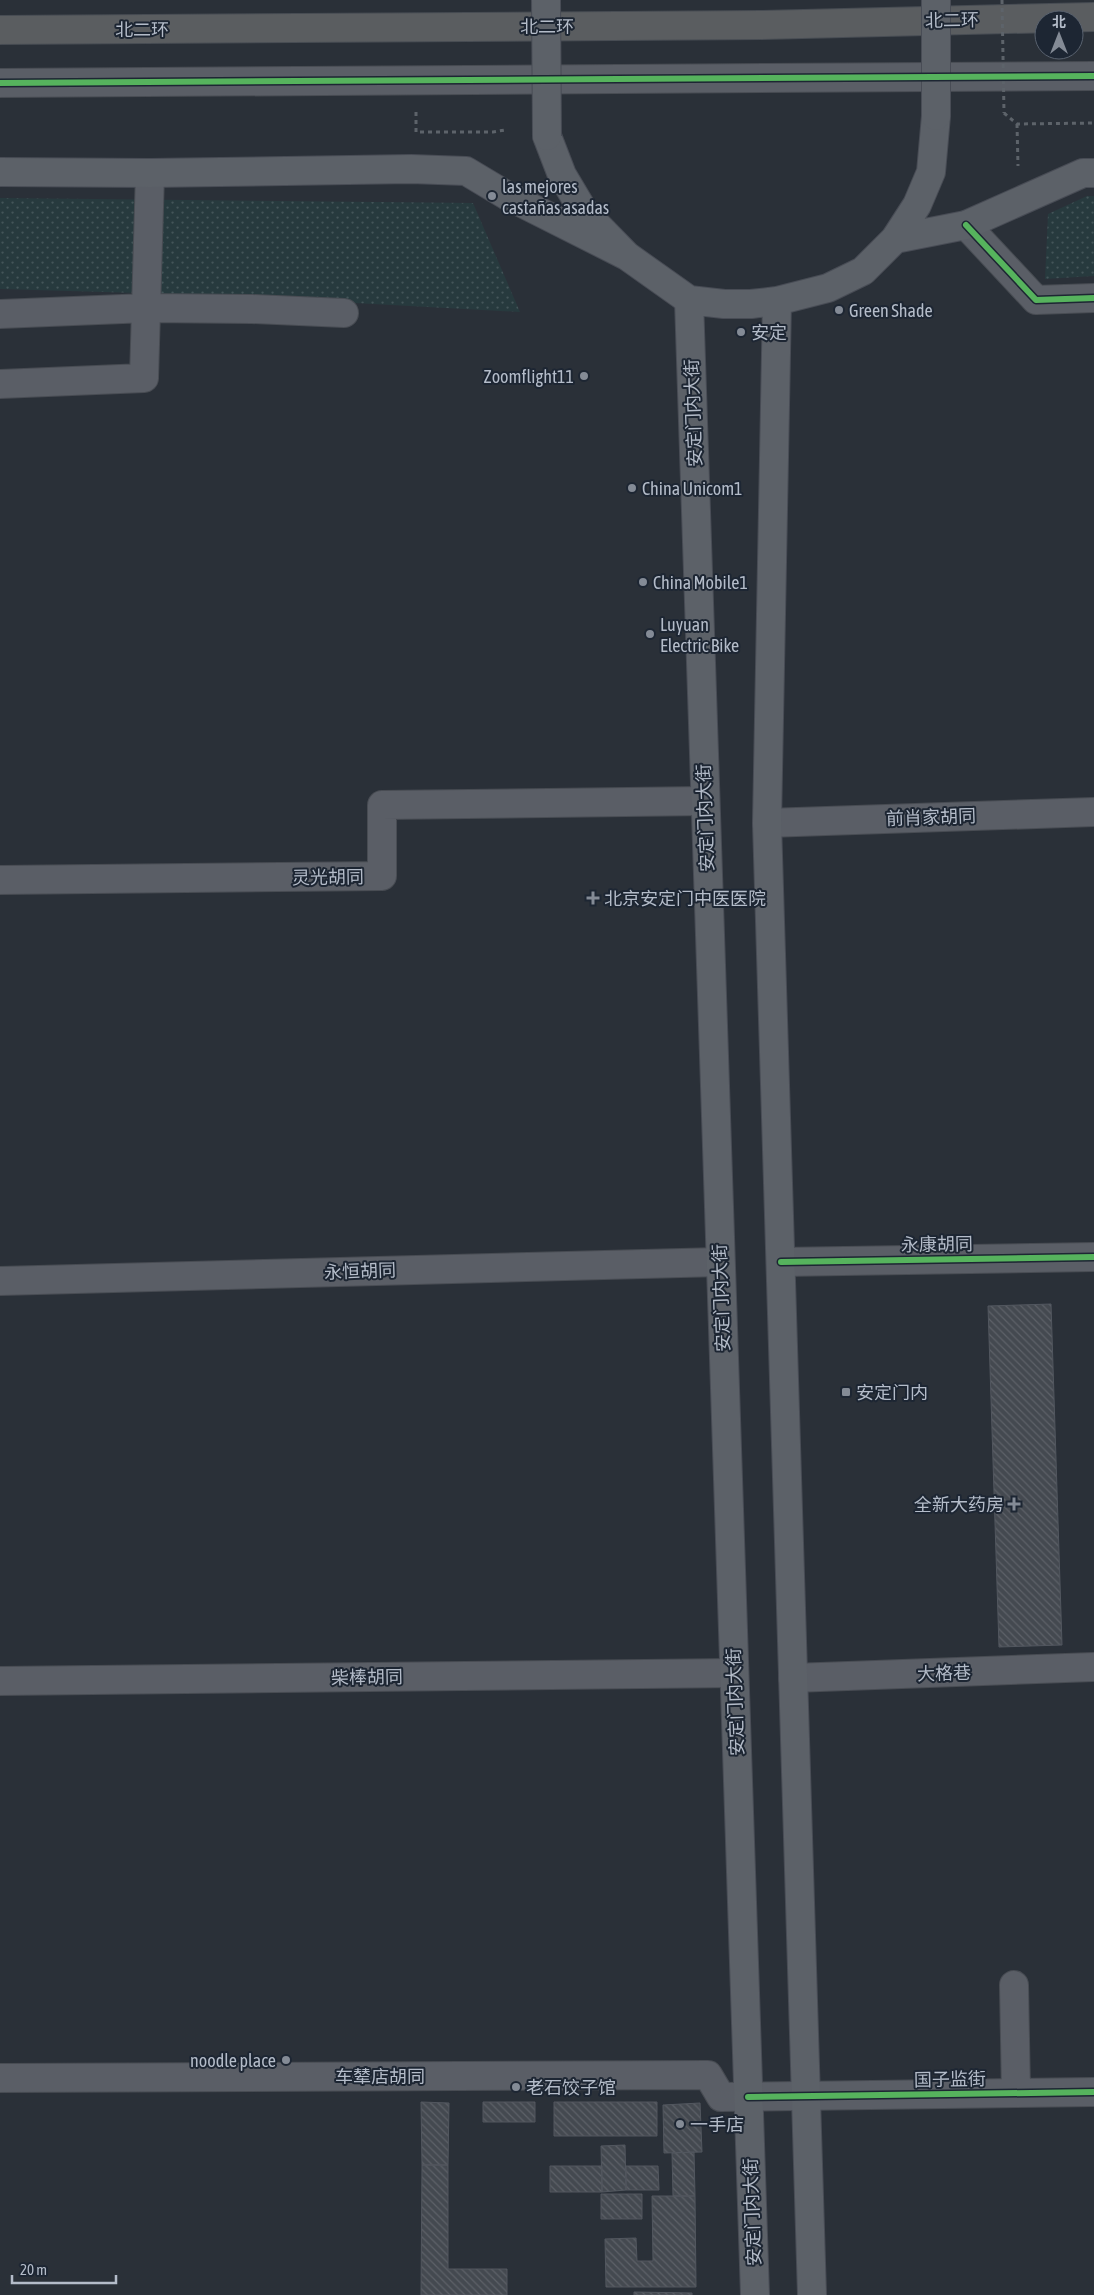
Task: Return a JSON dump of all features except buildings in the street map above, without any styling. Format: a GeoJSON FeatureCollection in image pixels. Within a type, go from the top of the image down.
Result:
{"type":"FeatureCollection","features":[{"type":"Feature","properties":{"kind":"highway","name":"北二环"},"geometry":{"type":"LineString","coordinates":[[0,30],[751,25],[1094,17]]}},
{"type":"Feature","properties":{"kind":"main road"},"geometry":{"type":"LineString","coordinates":[[546,0],[547,136],[562,174],[584,212],[627,256]]}},
{"type":"Feature","properties":{"kind":"main road"},"geometry":{"type":"LineString","coordinates":[[0,172],[150,173],[411,169],[466,171],[506,195],[627,256],[689,300],[724,304],[752,304],[777,301],[828,288],[863,271],[895,238],[917,204],[931,172],[936,116],[936,0]]}},
{"type":"Feature","properties":{"kind":"main road"},"geometry":{"type":"LineString","coordinates":[[895,238],[966,225],[1083,173],[1094,173]]}},
{"type":"Feature","properties":{"kind":"main road","name":"安定门内大街"},"geometry":{"type":"LineString","coordinates":[[689,300],[755,2295]]}},
{"type":"Feature","properties":{"kind":"main road"},"geometry":{"type":"LineString","coordinates":[[777,301],[767,823],[812,2295]]}},
{"type":"Feature","properties":{"kind":"street"},"geometry":{"type":"LineString","coordinates":[[0,83],[1094,76]]}},
{"type":"Feature","properties":{"kind":"street"},"geometry":{"type":"LineString","coordinates":[[0,384],[144,378],[150,173]]}},
{"type":"Feature","properties":{"kind":"street"},"geometry":{"type":"LineString","coordinates":[[966,225],[1036,300],[1094,298]]}},
{"type":"Feature","properties":{"kind":"street"},"geometry":{"type":"LineString","coordinates":[[0,314],[147,308],[252,309],[344,313]]}},
{"type":"Feature","properties":{"kind":"street","name":"灵光胡同"},"geometry":{"type":"LineString","coordinates":[[0,880],[382,876],[382,805],[705,801]]}},
{"type":"Feature","properties":{"kind":"street","name":"前肖家胡同"},"geometry":{"type":"LineString","coordinates":[[767,823],[1094,812]]}},
{"type":"Feature","properties":{"kind":"street","name":"永康胡同"},"geometry":{"type":"LineString","coordinates":[[781,1262],[1094,1258]]}},
{"type":"Feature","properties":{"kind":"street","name":"永恒胡同"},"geometry":{"type":"LineString","coordinates":[[0,1280],[720,1262]]}},
{"type":"Feature","properties":{"kind":"street","name":"大格巷"},"geometry":{"type":"LineString","coordinates":[[793,1678],[1094,1667]]}},
{"type":"Feature","properties":{"kind":"street","name":"柴棒胡同"},"geometry":{"type":"LineString","coordinates":[[0,1681],[734,1673]]}},
{"type":"Feature","properties":{"kind":"street"},"geometry":{"type":"LineString","coordinates":[[1014,1985],[1016,2093]]}},
{"type":"Feature","properties":{"kind":"street","name":"车辇店胡同"},"geometry":{"type":"LineString","coordinates":[[0,2078],[708,2075],[721,2097],[748,2097]]}},
{"type":"Feature","properties":{"kind":"street","name":"国子监街"},"geometry":{"type":"LineString","coordinates":[[748,2097],[1094,2092]]}},
{"type":"Feature","properties":{"kind":"path"},"geometry":{"type":"LineString","coordinates":[[1002,0],[1004,114],[1017,124],[1094,123]]}},
{"type":"Feature","properties":{"kind":"path"},"geometry":{"type":"LineString","coordinates":[[416,132],[493,132],[505,130]]}},
{"type":"Feature","properties":{"kind":"green space"},"geometry":{"type":"Polygon","coordinates":[[[1087,196],[1094,196],[1094,276],[1045,279],[1048,214],[1087,196]]]}},
{"type":"Feature","properties":{"kind":"green space"},"geometry":{"type":"Polygon","coordinates":[[[0,198],[473,203],[520,312],[207,295],[0,289],[0,198]]]}},
{"type":"Feature","properties":{"kind":"cycle path"},"geometry":{"type":"LineString","coordinates":[[0,83],[1094,76]]}},
{"type":"Feature","properties":{"kind":"cycle path"},"geometry":{"type":"LineString","coordinates":[[966,225],[1036,300],[1094,298]]}},
{"type":"Feature","properties":{"kind":"cycle path"},"geometry":{"type":"LineString","coordinates":[[781,1262],[1094,1257]]}},
{"type":"Feature","properties":{"kind":"cycle path"},"geometry":{"type":"LineString","coordinates":[[748,2097],[1094,2092]]}},
{"type":"Feature","properties":{"kind":"place","name":"las mejores castañas asadas"},"geometry":{"type":"Point","coordinates":[492,196]}},
{"type":"Feature","properties":{"kind":"place","name":"Green Shade"},"geometry":{"type":"Point","coordinates":[839,310]}},
{"type":"Feature","properties":{"kind":"place","name":"安定"},"geometry":{"type":"Point","coordinates":[741,332]}},
{"type":"Feature","properties":{"kind":"place","name":"Zoomflight11"},"geometry":{"type":"Point","coordinates":[584,376]}},
{"type":"Feature","properties":{"kind":"place","name":"China Unicom1"},"geometry":{"type":"Point","coordinates":[632,488]}},
{"type":"Feature","properties":{"kind":"place","name":"China Mobile1"},"geometry":{"type":"Point","coordinates":[643,582]}},
{"type":"Feature","properties":{"kind":"place","name":"Luyuan Electric Bike"},"geometry":{"type":"Point","coordinates":[650,634]}},
{"type":"Feature","properties":{"kind":"place","name":"北京安定门中医医院"},"geometry":{"type":"Point","coordinates":[593,898]}},
{"type":"Feature","properties":{"kind":"place","name":"安定门内"},"geometry":{"type":"Point","coordinates":[846,1392]}},
{"type":"Feature","properties":{"kind":"place","name":"全新大药房"},"geometry":{"type":"Point","coordinates":[1014,1504]}},
{"type":"Feature","properties":{"kind":"place","name":"noodle place"},"geometry":{"type":"Point","coordinates":[286,2060]}},
{"type":"Feature","properties":{"kind":"place","name":"老石饺子馆"},"geometry":{"type":"Point","coordinates":[516,2087]}},
{"type":"Feature","properties":{"kind":"place","name":"一手店"},"geometry":{"type":"Point","coordinates":[680,2124]}}]}
